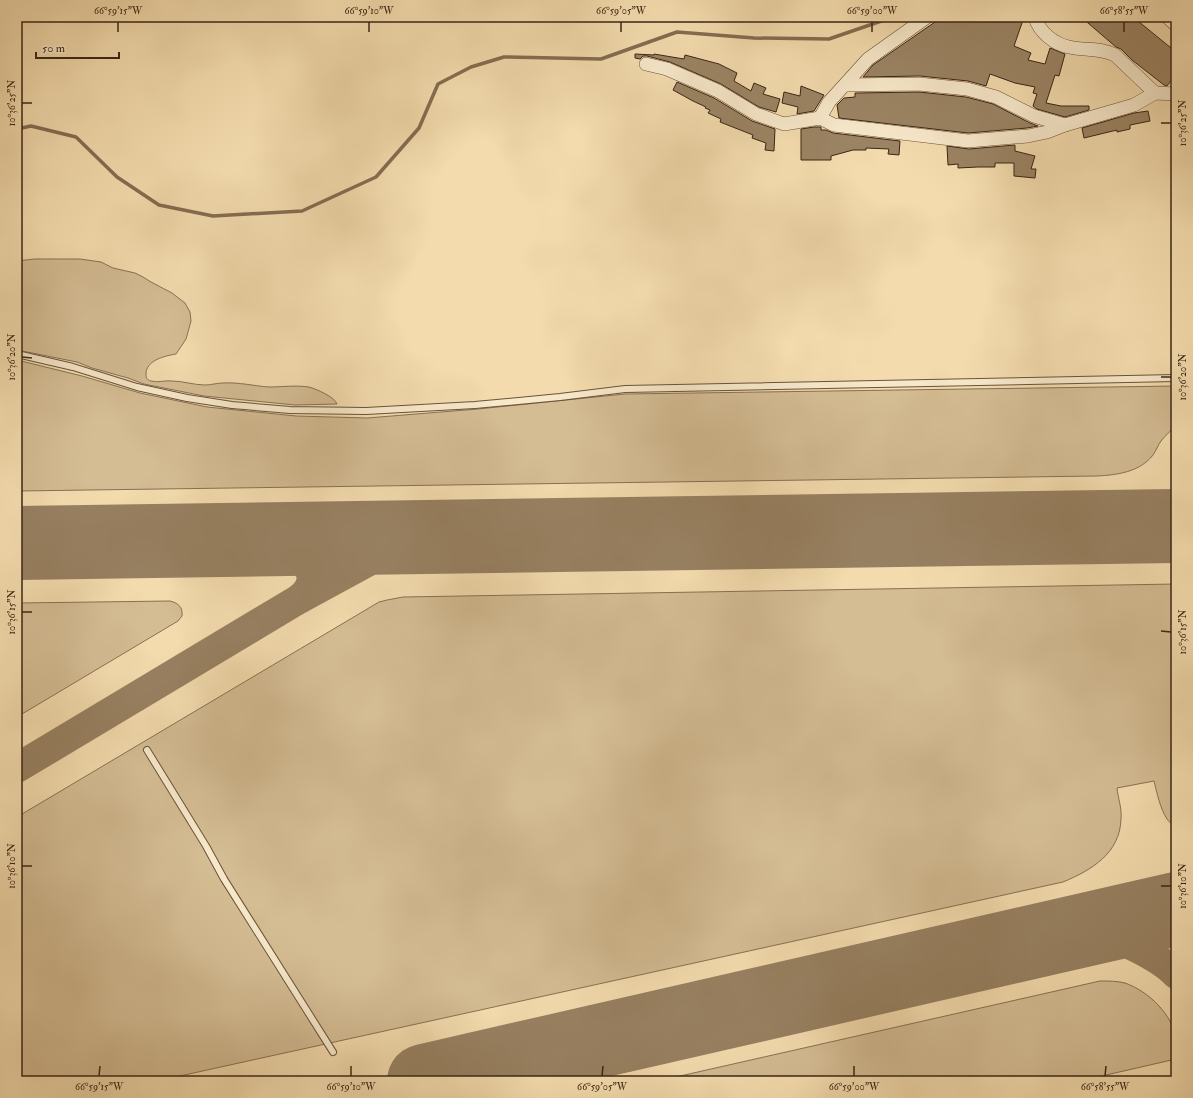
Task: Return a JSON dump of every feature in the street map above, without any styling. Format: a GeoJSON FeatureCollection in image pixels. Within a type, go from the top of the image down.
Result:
{"type":"FeatureCollection","features":[{"type":"Feature","properties":{"kind":"street"},"geometry":{"type":"LineString","coordinates":[[820,118],[829,102],[868,59],[927,17]]}},
{"type":"Feature","properties":{"kind":"street"},"geometry":{"type":"LineString","coordinates":[[1035,17],[1037,25],[1048,37],[1058,43],[1068,47],[1099,49],[1115,55],[1155,93]]}},
{"type":"Feature","properties":{"kind":"street"},"geometry":{"type":"LineString","coordinates":[[1167,17],[1176,25]]}},
{"type":"Feature","properties":{"kind":"street"},"geometry":{"type":"LineString","coordinates":[[646,64],[667,69],[682,75],[718,91],[756,114],[784,124],[820,118],[834,126],[968,141],[1028,136],[1048,132],[1065,125],[1134,105],[1155,93],[1176,94]]}},
{"type":"Feature","properties":{"kind":"street"},"geometry":{"type":"LineString","coordinates":[[845,85],[919,84],[967,89],[996,97],[1034,116],[1065,125]]}},
{"type":"Feature","properties":{"kind":"lane"},"geometry":{"type":"LineString","coordinates":[[17,354],[73,367],[137,387],[186,398],[290,410],[366,410],[475,405],[624,389],[1176,378]]}},
{"type":"Feature","properties":{"kind":"lane"},"geometry":{"type":"LineString","coordinates":[[147,750],[206,846],[224,879],[333,1052]]}},
{"type":"Feature","properties":{"kind":"shaded area"},"geometry":{"type":"Polygon","coordinates":[[[35,259],[80,259],[101,262],[113,268],[135,273],[172,293],[185,303],[190,312],[191,321],[186,339],[176,354],[157,360],[149,365],[146,374],[147,378],[151,381],[176,381],[201,385],[229,383],[269,387],[309,387],[329,396],[336,401],[337,404],[295,405],[204,396],[144,384],[77,362],[17,350],[17,261],[35,259]]]}},
{"type":"Feature","properties":{"kind":"shaded area"},"geometry":{"type":"Polygon","coordinates":[[[17,360],[82,376],[140,393],[207,407],[296,416],[367,418],[478,409],[625,394],[1176,386],[1176,426],[1161,441],[1148,461],[1142,465],[1128,472],[1097,476],[17,491],[17,360]]]}},
{"type":"Feature","properties":{"kind":"shaded area"},"geometry":{"type":"Polygon","coordinates":[[[1176,584],[1176,828],[1168,820],[1162,810],[1154,781],[1117,788],[1121,815],[1116,842],[1110,851],[1094,866],[1063,882],[157,1081],[17,1081],[17,817],[379,602],[403,597],[1176,584]]]}},
{"type":"Feature","properties":{"kind":"shaded area"},"geometry":{"type":"Polygon","coordinates":[[[170,601],[178,604],[181,608],[182,616],[178,621],[17,717],[17,603],[170,601]]]}},
{"type":"Feature","properties":{"kind":"shaded area"},"geometry":{"type":"Polygon","coordinates":[[[1100,981],[1116,981],[1125,983],[1151,998],[1158,1005],[1165,1013],[1174,1031],[1176,1059],[1080,1081],[658,1081],[1100,981]]]}},
{"type":"Feature","properties":{"kind":"building"},"geometry":{"type":"Polygon","coordinates":[[[939,17],[1014,17],[1023,20],[1014,46],[1031,53],[1028,60],[1045,64],[1050,48],[1065,54],[1059,76],[1055,75],[1046,103],[1061,106],[1089,106],[1089,110],[1065,117],[1037,109],[1033,106],[1037,94],[1033,93],[1035,87],[1015,83],[990,74],[986,86],[968,81],[920,76],[863,77],[873,65],[935,22],[939,17]]]}},
{"type":"Feature","properties":{"kind":"building"},"geometry":{"type":"Polygon","coordinates":[[[1081,17],[1133,17],[1176,52],[1176,74],[1167,86],[1164,85],[1081,17]]]}},
{"type":"Feature","properties":{"kind":"building"},"geometry":{"type":"Polygon","coordinates":[[[635,54],[654,54],[684,59],[685,55],[719,64],[737,73],[734,81],[751,91],[754,83],[766,88],[763,94],[780,99],[776,112],[759,107],[721,84],[670,62],[647,56],[643,56],[640,59],[635,58],[635,54]]]}},
{"type":"Feature","properties":{"kind":"building"},"geometry":{"type":"Polygon","coordinates":[[[677,82],[714,98],[752,121],[775,129],[774,151],[765,150],[766,143],[752,138],[753,135],[720,122],[721,119],[708,113],[710,110],[705,108],[706,107],[673,90],[677,82]]]}},
{"type":"Feature","properties":{"kind":"building"},"geometry":{"type":"Polygon","coordinates":[[[801,86],[824,95],[814,111],[797,114],[798,107],[782,103],[784,92],[800,96],[801,86]]]}},
{"type":"Feature","properties":{"kind":"building"},"geometry":{"type":"Polygon","coordinates":[[[919,92],[966,97],[993,104],[1038,126],[968,133],[839,118],[837,105],[844,98],[855,97],[855,93],[919,92]]]}},
{"type":"Feature","properties":{"kind":"building"},"geometry":{"type":"Polygon","coordinates":[[[1148,111],[1150,121],[1130,125],[1130,129],[1117,132],[1117,130],[1084,138],[1082,128],[1134,113],[1148,111]]]}},
{"type":"Feature","properties":{"kind":"building"},"geometry":{"type":"Polygon","coordinates":[[[821,127],[821,130],[826,130],[833,133],[900,141],[899,155],[888,154],[889,149],[866,148],[866,150],[853,150],[831,156],[831,160],[801,160],[801,129],[821,127]]]}},
{"type":"Feature","properties":{"kind":"building"},"geometry":{"type":"Polygon","coordinates":[[[1015,145],[1015,151],[1035,156],[1031,169],[1036,169],[1035,178],[1014,176],[1014,163],[995,163],[995,167],[958,168],[958,164],[948,165],[947,146],[969,149],[1015,145]]]}},
{"type":"Feature","properties":{"kind":"waterway"},"geometry":{"type":"LineString","coordinates":[[17,129],[31,126],[76,137],[117,177],[159,205],[213,216],[302,211],[376,177],[419,128],[438,84],[471,67],[504,57],[601,59],[677,32],[754,38],[829,39],[893,17]]}},
{"type":"Feature","properties":{"kind":"taxiway"},"geometry":{"type":"LineString","coordinates":[[17,768],[299,599],[413,537]]}},
{"type":"Feature","properties":{"kind":"taxiway"},"geometry":{"type":"LineString","coordinates":[[244,539],[283,548],[303,561],[311,573],[311,580],[305,594],[299,599]]}},
{"type":"Feature","properties":{"kind":"taxiway"},"geometry":{"type":"LineString","coordinates":[[1083,930],[1098,932],[1128,944],[1151,955],[1176,974]]}},
{"type":"Feature","properties":{"kind":"taxiway"},"geometry":{"type":"LineString","coordinates":[[475,1081],[487,1067]]}},
{"type":"Feature","properties":{"kind":"runway"},"geometry":{"type":"LineString","coordinates":[[17,543],[1176,526]]}},
{"type":"Feature","properties":{"kind":"runway"},"geometry":{"type":"LineString","coordinates":[[424,1081],[1176,909]]}}]}
